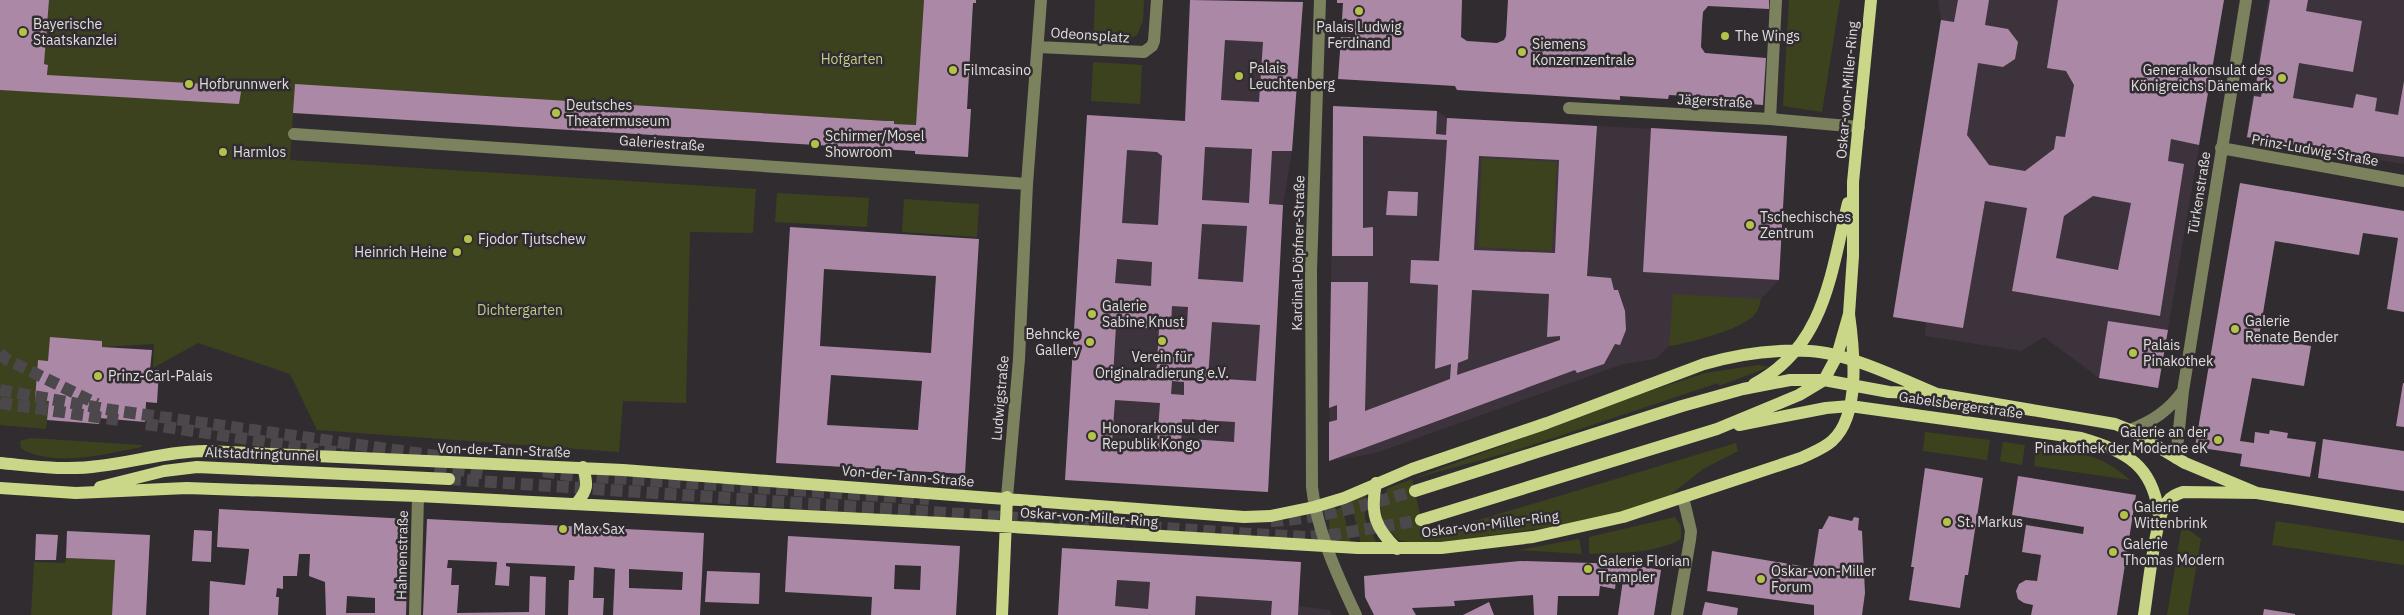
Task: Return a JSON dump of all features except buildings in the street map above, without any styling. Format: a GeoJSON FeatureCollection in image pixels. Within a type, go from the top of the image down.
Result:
{"type":"FeatureCollection","features":[{"type":"Feature","properties":{"kind":"main road","name":"Oskar-von-Miller-Ring"},"geometry":{"type":"LineString","coordinates":[[1005,527],[1328,547],[1441,548],[1533,536],[1623,517],[1801,458],[1818,450],[1833,440],[1844,425],[1850,406],[1853,361],[1849,314],[1853,256],[1853,182],[1870,0]]}},
{"type":"Feature","properties":{"kind":"main road","name":"Oskar-von-Miller-Ring"},"geometry":{"type":"LineString","coordinates":[[1743,389],[1775,371],[1796,351],[1809,334],[1823,305],[1853,182]]}},
{"type":"Feature","properties":{"kind":"main road","name":"Oskar-von-Miller-Ring"},"geometry":{"type":"LineString","coordinates":[[1422,520],[1717,429],[1799,395],[1824,380],[1838,356],[1849,314]]}},
{"type":"Feature","properties":{"kind":"main road","name":"Oskar-von-Miller-Ring"},"geometry":{"type":"LineString","coordinates":[[1007,497],[1244,517],[1271,516],[1314,507],[1344,498],[1376,483],[1547,423],[1704,364],[1758,352],[1811,351],[1838,356]]}},
{"type":"Feature","properties":{"kind":"main road","name":"Gabelsbergerstraße"},"geometry":{"type":"LineString","coordinates":[[1838,356],[1937,394]]}},
{"type":"Feature","properties":{"kind":"main road","name":"Oskar-von-Miller-Ring"},"geometry":{"type":"LineString","coordinates":[[1415,491],[1743,389],[1790,380],[1824,380]]}},
{"type":"Feature","properties":{"kind":"main road","name":"Gabelsbergerstraße"},"geometry":{"type":"LineString","coordinates":[[1824,380],[1889,392],[1937,394],[2102,421],[2130,430],[2176,458],[2257,493]]}},
{"type":"Feature","properties":{"kind":"main road","name":"Gabelsbergerstraße"},"geometry":{"type":"LineString","coordinates":[[1717,429],[1826,408],[1850,406],[2081,438],[2102,444],[2133,459],[2146,473],[2155,492],[2159,517]]}},
{"type":"Feature","properties":{"kind":"main road","name":"Von-der-Tann-Straße"},"geometry":{"type":"LineString","coordinates":[[0,463],[76,468],[110,464],[174,452],[205,451],[462,464],[584,467],[1007,497]]}},
{"type":"Feature","properties":{"kind":"main road","name":"Altstadtringtunnel"},"geometry":{"type":"LineString","coordinates":[[76,493],[154,473],[196,467],[450,479]]}},
{"type":"Feature","properties":{"kind":"main road"},"geometry":{"type":"LineString","coordinates":[[576,504],[586,493],[587,480],[584,467]]}},
{"type":"Feature","properties":{"kind":"main road"},"geometry":{"type":"LineString","coordinates":[[1376,483],[1373,498],[1375,516],[1381,533],[1397,549]]}},
{"type":"Feature","properties":{"kind":"main road"},"geometry":{"type":"LineString","coordinates":[[0,488],[76,493],[187,488],[418,496],[1005,527]]}},
{"type":"Feature","properties":{"kind":"main road","name":"Gabelsbergerstraße"},"geometry":{"type":"LineString","coordinates":[[2159,517],[2169,499],[2181,493],[2257,493],[2404,517]]}},
{"type":"Feature","properties":{"kind":"main road","name":"Ludwigstraße"},"geometry":{"type":"LineString","coordinates":[[1002,615],[1007,497]]}},
{"type":"Feature","properties":{"kind":"main road"},"geometry":{"type":"LineString","coordinates":[[2144,615],[2159,517]]}},
{"type":"Feature","properties":{"kind":"street","name":"Odeonsplatz"},"geometry":{"type":"LineString","coordinates":[[1027,184],[1041,0]]}},
{"type":"Feature","properties":{"kind":"street","name":"Odeonsplatz"},"geometry":{"type":"LineString","coordinates":[[1038,47],[1144,52],[1152,46],[1154,41],[1157,0]]}},
{"type":"Feature","properties":{"kind":"street","name":"Kardinal-Döpfner-Straße"},"geometry":{"type":"LineString","coordinates":[[1320,0],[1311,270],[1311,475],[1314,507],[1356,615]]}},
{"type":"Feature","properties":{"kind":"street"},"geometry":{"type":"LineString","coordinates":[[1770,119],[1776,0]]}},
{"type":"Feature","properties":{"kind":"street","name":"Türkenstraße"},"geometry":{"type":"LineString","coordinates":[[2176,458],[2182,390],[2246,0]]}},
{"type":"Feature","properties":{"kind":"street","name":"Jägerstraße"},"geometry":{"type":"LineString","coordinates":[[1569,108],[1770,119],[1859,127]]}},
{"type":"Feature","properties":{"kind":"street","name":"Galeriestraße"},"geometry":{"type":"LineString","coordinates":[[294,134],[1027,184]]}},
{"type":"Feature","properties":{"kind":"street","name":"Prinz-Ludwig-Straße"},"geometry":{"type":"LineString","coordinates":[[2221,148],[2404,181]]}},
{"type":"Feature","properties":{"kind":"street","name":"Ludwigstraße"},"geometry":{"type":"LineString","coordinates":[[1007,497],[1019,359],[1027,184]]}},
{"type":"Feature","properties":{"kind":"street","name":"Türkenstraße"},"geometry":{"type":"LineString","coordinates":[[2130,430],[2158,417],[2170,407],[2182,390]]}},
{"type":"Feature","properties":{"kind":"street","name":"Hahnenstraße"},"geometry":{"type":"LineString","coordinates":[[415,615],[418,496]]}},
{"type":"Feature","properties":{"kind":"street"},"geometry":{"type":"LineString","coordinates":[[1677,615],[1691,531],[1682,498]]}},
{"type":"Feature","properties":{"kind":"shaded area"},"geometry":{"type":"Polygon","coordinates":[[[1190,0],[1303,2],[1292,151],[1283,205],[1268,492],[1065,480],[1087,115],[1185,121],[1190,0]]]}},
{"type":"Feature","properties":{"kind":"shaded area"},"geometry":{"type":"Polygon","coordinates":[[[1938,0],[2224,0],[2158,388],[2099,378],[2044,337],[2021,351],[1925,336],[1941,20],[1938,0]]]}},
{"type":"Feature","properties":{"kind":"shaded area"},"geometry":{"type":"Polygon","coordinates":[[[2268,0],[2404,0],[2404,164],[2246,138],[2268,0]]]}},
{"type":"Feature","properties":{"kind":"shaded area"},"geometry":{"type":"Polygon","coordinates":[[[1333,106],[1437,111],[1447,118],[1787,136],[1779,280],[1761,299],[1753,317],[1734,327],[1669,346],[1655,359],[1623,364],[1376,453],[1329,461],[1333,106]]]}},
{"type":"Feature","properties":{"kind":"shaded area"},"geometry":{"type":"Polygon","coordinates":[[[1062,548],[1301,562],[1298,606],[1330,610],[1332,615],[1058,615],[1062,548]]]}},
{"type":"Feature","properties":{"kind":"green space"},"geometry":{"type":"Polygon","coordinates":[[[49,0],[924,0],[916,125],[894,124],[893,121],[295,85],[290,160],[756,189],[753,233],[690,232],[686,403],[623,401],[619,452],[317,430],[290,374],[198,343],[153,368],[154,344],[102,347],[102,341],[51,337],[48,361],[38,360],[35,400],[49,401],[46,429],[0,425],[0,90],[46,92],[48,65],[44,64],[49,0]]]}},
{"type":"Feature","properties":{"kind":"green space"},"geometry":{"type":"Polygon","coordinates":[[[1095,0],[1144,0],[1143,20],[1137,35],[1120,44],[1093,41],[1095,0]]]}},
{"type":"Feature","properties":{"kind":"green space"},"geometry":{"type":"Polygon","coordinates":[[[1789,0],[1840,0],[1822,112],[1783,106],[1789,0]]]}},
{"type":"Feature","properties":{"kind":"green space"},"geometry":{"type":"Polygon","coordinates":[[[1093,62],[1142,65],[1140,104],[1091,101],[1093,62]]]}},
{"type":"Feature","properties":{"kind":"green space"},"geometry":{"type":"Polygon","coordinates":[[[1482,158],[1557,162],[1552,251],[1478,247],[1482,158]]]}},
{"type":"Feature","properties":{"kind":"green space"},"geometry":{"type":"Polygon","coordinates":[[[777,193],[869,198],[867,227],[775,222],[777,193]]]}},
{"type":"Feature","properties":{"kind":"green space"},"geometry":{"type":"Polygon","coordinates":[[[904,199],[979,204],[977,237],[902,232],[904,199]]]}},
{"type":"Feature","properties":{"kind":"green space"},"geometry":{"type":"Polygon","coordinates":[[[1673,294],[1761,299],[1758,309],[1746,322],[1726,331],[1669,346],[1673,294]]]}},
{"type":"Feature","properties":{"kind":"green space"},"geometry":{"type":"Polygon","coordinates":[[[1759,365],[1769,367],[1719,386],[1718,383],[1517,450],[1413,479],[1644,393],[1705,373],[1759,365]]]}},
{"type":"Feature","properties":{"kind":"green space"},"geometry":{"type":"Polygon","coordinates":[[[1925,432],[1990,440],[1987,460],[1923,451],[1925,432]]]}},
{"type":"Feature","properties":{"kind":"green space"},"geometry":{"type":"Polygon","coordinates":[[[31,438],[142,445],[141,447],[96,456],[63,458],[33,454],[21,448],[20,441],[31,438]]]}},
{"type":"Feature","properties":{"kind":"green space"},"geometry":{"type":"Polygon","coordinates":[[[2003,442],[2025,445],[2022,465],[2000,461],[2003,442]]]}},
{"type":"Feature","properties":{"kind":"green space"},"geometry":{"type":"Polygon","coordinates":[[[1736,443],[1738,451],[1703,469],[1669,496],[1618,513],[1551,527],[1442,542],[1412,543],[1399,540],[1383,523],[1380,504],[1388,488],[1412,479],[1425,536],[1736,443]]]}},
{"type":"Feature","properties":{"kind":"green space"},"geometry":{"type":"Polygon","coordinates":[[[2036,446],[2075,452],[2098,459],[2130,480],[2034,466],[2036,446]]]}},
{"type":"Feature","properties":{"kind":"green space"},"geometry":{"type":"Polygon","coordinates":[[[1366,495],[1365,519],[1376,542],[1361,544],[1351,502],[1366,495]]]}},
{"type":"Feature","properties":{"kind":"green space"},"geometry":{"type":"Polygon","coordinates":[[[1342,506],[1351,544],[1334,537],[1329,526],[1330,514],[1342,506]]]}},
{"type":"Feature","properties":{"kind":"green space"},"geometry":{"type":"Polygon","coordinates":[[[1675,517],[1681,526],[1681,539],[1671,544],[1637,552],[1589,554],[1589,537],[1675,517]]]}},
{"type":"Feature","properties":{"kind":"green space"},"geometry":{"type":"Polygon","coordinates":[[[2276,521],[2404,541],[2404,565],[2272,545],[2276,521]]]}},
{"type":"Feature","properties":{"kind":"green space"},"geometry":{"type":"Polygon","coordinates":[[[2182,525],[2201,539],[2188,615],[2167,615],[2182,525]]]}},
{"type":"Feature","properties":{"kind":"green space"},"geometry":{"type":"Polygon","coordinates":[[[1579,539],[1582,554],[1519,550],[1579,539]]]}},
{"type":"Feature","properties":{"kind":"green space"},"geometry":{"type":"Polygon","coordinates":[[[66,558],[115,560],[112,615],[31,615],[34,562],[65,563],[66,558]]]}},
{"type":"Feature","properties":{"kind":"tunnel"},"geometry":{"type":"LineString","coordinates":[[0,353],[6,359],[97,404]]}},
{"type":"Feature","properties":{"kind":"tunnel"},"geometry":{"type":"LineString","coordinates":[[0,390],[111,410],[444,457]]}},
{"type":"Feature","properties":{"kind":"tunnel"},"geometry":{"type":"LineString","coordinates":[[0,403],[118,420]]}},
{"type":"Feature","properties":{"kind":"tunnel"},"geometry":{"type":"LineString","coordinates":[[146,424],[343,453]]}},
{"type":"Feature","properties":{"kind":"tunnel"},"geometry":{"type":"LineString","coordinates":[[435,466],[487,474]]}},
{"type":"Feature","properties":{"kind":"tunnel"},"geometry":{"type":"LineString","coordinates":[[543,471],[569,475],[929,499]]}},
{"type":"Feature","properties":{"kind":"tunnel"},"geometry":{"type":"LineString","coordinates":[[449,479],[1306,537],[1338,534],[1421,520]]}},
{"type":"Feature","properties":{"kind":"tunnel"},"geometry":{"type":"LineString","coordinates":[[1271,521],[1326,514],[1415,491]]}},
{"type":"Feature","properties":{"kind":"place","name":"Palais Ludwig Ferdinand"},"geometry":{"type":"Point","coordinates":[1359,11]}},
{"type":"Feature","properties":{"kind":"place","name":"Bayerische Staatskanzlei"},"geometry":{"type":"Point","coordinates":[23,32]}},
{"type":"Feature","properties":{"kind":"place","name":"The Wings"},"geometry":{"type":"Point","coordinates":[1725,36]}},
{"type":"Feature","properties":{"kind":"place","name":"Siemens Konzernzentrale"},"geometry":{"type":"Point","coordinates":[1522,52]}},
{"type":"Feature","properties":{"kind":"place","name":"Filmcasino"},"geometry":{"type":"Point","coordinates":[953,70]}},
{"type":"Feature","properties":{"kind":"place","name":"Palais Leuchtenberg"},"geometry":{"type":"Point","coordinates":[1239,76]}},
{"type":"Feature","properties":{"kind":"place","name":"Generalkonsulat des Königreichs Dänemark"},"geometry":{"type":"Point","coordinates":[2282,78]}},
{"type":"Feature","properties":{"kind":"place","name":"Hofbrunnwerk"},"geometry":{"type":"Point","coordinates":[189,84]}},
{"type":"Feature","properties":{"kind":"place","name":"Deutsches Theatermuseum"},"geometry":{"type":"Point","coordinates":[556,113]}},
{"type":"Feature","properties":{"kind":"place","name":"Schirmer/Mosel Showroom"},"geometry":{"type":"Point","coordinates":[815,144]}},
{"type":"Feature","properties":{"kind":"place","name":"Harmlos"},"geometry":{"type":"Point","coordinates":[223,152]}},
{"type":"Feature","properties":{"kind":"place","name":"Tschechisches Zentrum"},"geometry":{"type":"Point","coordinates":[1750,225]}},
{"type":"Feature","properties":{"kind":"place","name":"Fjodor Tjutschew"},"geometry":{"type":"Point","coordinates":[468,239]}},
{"type":"Feature","properties":{"kind":"place","name":"Heinrich Heine"},"geometry":{"type":"Point","coordinates":[457,252]}},
{"type":"Feature","properties":{"kind":"place","name":"Galerie Sabine Knust"},"geometry":{"type":"Point","coordinates":[1092,314]}},
{"type":"Feature","properties":{"kind":"place","name":"Galerie Renate Bender"},"geometry":{"type":"Point","coordinates":[2235,329]}},
{"type":"Feature","properties":{"kind":"place","name":"Verein für Originalradierung e.V."},"geometry":{"type":"Point","coordinates":[1162,341]}},
{"type":"Feature","properties":{"kind":"place","name":"Behncke Gallery"},"geometry":{"type":"Point","coordinates":[1090,342]}},
{"type":"Feature","properties":{"kind":"place","name":"Palais Pinakothek"},"geometry":{"type":"Point","coordinates":[2133,353]}},
{"type":"Feature","properties":{"kind":"place","name":"Prinz-Carl-Palais"},"geometry":{"type":"Point","coordinates":[98,376]}},
{"type":"Feature","properties":{"kind":"place","name":"Honorarkonsul der Republik Kongo"},"geometry":{"type":"Point","coordinates":[1092,436]}},
{"type":"Feature","properties":{"kind":"place","name":"Galerie an der Pinakothek der Moderne eK"},"geometry":{"type":"Point","coordinates":[2218,440]}},
{"type":"Feature","properties":{"kind":"place","name":"Galerie Wittenbrink"},"geometry":{"type":"Point","coordinates":[2124,515]}},
{"type":"Feature","properties":{"kind":"place","name":"St. Markus"},"geometry":{"type":"Point","coordinates":[1947,522]}},
{"type":"Feature","properties":{"kind":"place","name":"Max Sax"},"geometry":{"type":"Point","coordinates":[563,529]}},
{"type":"Feature","properties":{"kind":"place","name":"Galerie Thomas Modern"},"geometry":{"type":"Point","coordinates":[2113,552]}},
{"type":"Feature","properties":{"kind":"place","name":"Galerie Florian Trampler"},"geometry":{"type":"Point","coordinates":[1588,569]}},
{"type":"Feature","properties":{"kind":"place","name":"Oskar-von-Miller Forum"},"geometry":{"type":"Point","coordinates":[1761,579]}},
{"type":"Feature","properties":{"kind":"park label","name":"Hofgarten"},"geometry":{"type":"Point","coordinates":[852,59]}},
{"type":"Feature","properties":{"kind":"park label","name":"Dichtergarten"},"geometry":{"type":"Point","coordinates":[520,310]}}]}
